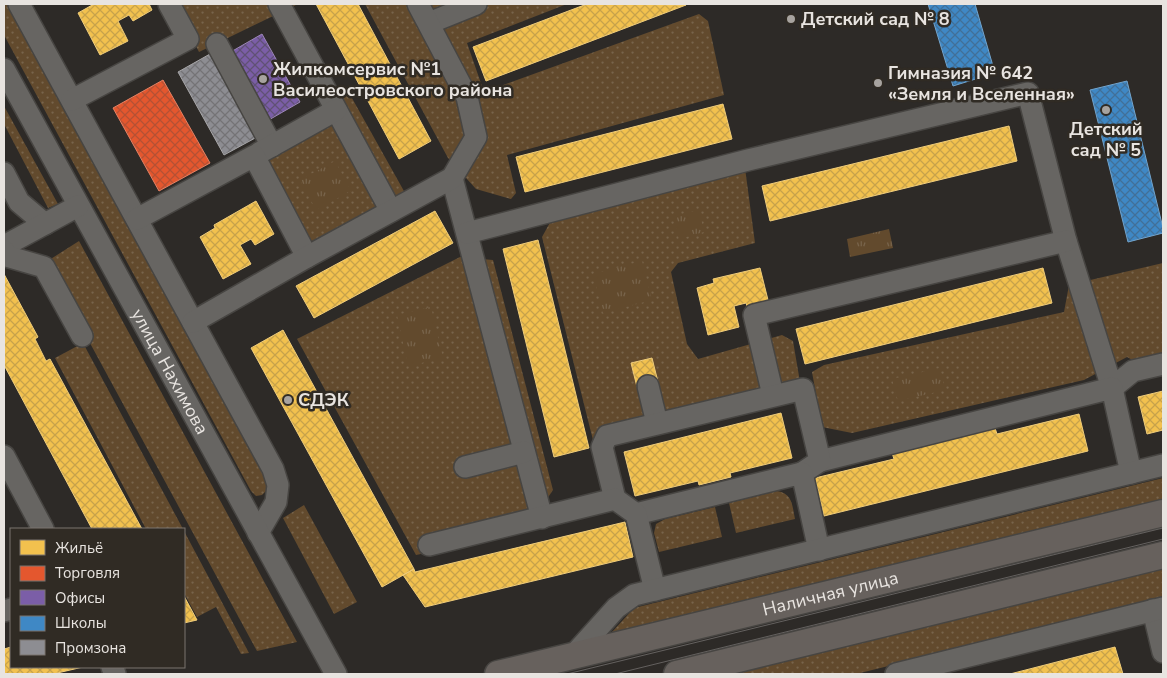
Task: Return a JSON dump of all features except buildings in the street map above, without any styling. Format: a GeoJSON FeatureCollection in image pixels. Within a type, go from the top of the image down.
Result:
{"type":"FeatureCollection","features":[{"type":"Feature","properties":{"kind":"main road","name":"Наличная улица"},"geometry":{"type":"LineString","coordinates":[[498,674],[571,658],[1163,513]]}},
{"type":"Feature","properties":{"kind":"main road"},"geometry":{"type":"LineString","coordinates":[[677,674],[1163,555]]}},
{"type":"Feature","properties":{"kind":"street"},"geometry":{"type":"LineString","coordinates":[[72,100],[188,39],[169,4]]}},
{"type":"Feature","properties":{"kind":"street"},"geometry":{"type":"LineString","coordinates":[[279,4],[391,211]]}},
{"type":"Feature","properties":{"kind":"street"},"geometry":{"type":"LineString","coordinates":[[193,322],[452,178],[476,138],[467,97],[418,4]]}},
{"type":"Feature","properties":{"kind":"street"},"geometry":{"type":"LineString","coordinates":[[429,23],[476,4]]}},
{"type":"Feature","properties":{"kind":"street"},"geometry":{"type":"LineString","coordinates":[[27,6],[72,100],[273,468],[278,485],[276,502],[258,533]]}},
{"type":"Feature","properties":{"kind":"street"},"geometry":{"type":"LineString","coordinates":[[217,44],[307,257]]}},
{"type":"Feature","properties":{"kind":"street","name":"улица Нахимова"},"geometry":{"type":"LineString","coordinates":[[4,69],[336,674]]}},
{"type":"Feature","properties":{"kind":"street"},"geometry":{"type":"LineString","coordinates":[[467,233],[748,160],[1028,93],[1066,241],[1112,388],[1131,473]]}},
{"type":"Feature","properties":{"kind":"street"},"geometry":{"type":"LineString","coordinates":[[136,219],[336,110]]}},
{"type":"Feature","properties":{"kind":"street"},"geometry":{"type":"LineString","coordinates":[[4,173],[19,202],[45,224]]}},
{"type":"Feature","properties":{"kind":"street"},"geometry":{"type":"LineString","coordinates":[[452,178],[542,518]]}},
{"type":"Feature","properties":{"kind":"street"},"geometry":{"type":"LineString","coordinates":[[78,206],[45,224],[6,241],[6,256],[44,268],[82,336]]}},
{"type":"Feature","properties":{"kind":"street"},"geometry":{"type":"LineString","coordinates":[[772,395],[754,315],[1066,241]]}},
{"type":"Feature","properties":{"kind":"street"},"geometry":{"type":"LineString","coordinates":[[636,514],[802,473],[820,461],[1112,388],[1133,371],[1163,364]]}},
{"type":"Feature","properties":{"kind":"street"},"geometry":{"type":"LineString","coordinates":[[648,386],[657,424]]}},
{"type":"Feature","properties":{"kind":"street"},"geometry":{"type":"LineString","coordinates":[[655,590],[636,514],[615,499],[602,447],[607,436],[803,388],[820,461]]}},
{"type":"Feature","properties":{"kind":"street"},"geometry":{"type":"LineString","coordinates":[[465,467],[524,452]]}},
{"type":"Feature","properties":{"kind":"street"},"geometry":{"type":"LineString","coordinates":[[4,456],[43,528]]}},
{"type":"Feature","properties":{"kind":"street"},"geometry":{"type":"LineString","coordinates":[[571,658],[616,608],[634,595],[1163,465]]}},
{"type":"Feature","properties":{"kind":"street"},"geometry":{"type":"LineString","coordinates":[[802,473],[819,550]]}},
{"type":"Feature","properties":{"kind":"street"},"geometry":{"type":"LineString","coordinates":[[429,546],[615,499]]}},
{"type":"Feature","properties":{"kind":"street"},"geometry":{"type":"LineString","coordinates":[[896,674],[1158,609],[1163,652]]}},
{"type":"Feature","properties":{"kind":"green space"},"geometry":{"type":"Polygon","coordinates":[[[4,4],[9,4],[263,474],[266,491],[262,495],[256,496],[251,491],[4,35],[4,4]]]}},
{"type":"Feature","properties":{"kind":"green space"},"geometry":{"type":"Polygon","coordinates":[[[175,4],[298,4],[199,52],[175,4]]]}},
{"type":"Feature","properties":{"kind":"green space"},"geometry":{"type":"Polygon","coordinates":[[[365,4],[567,4],[467,43],[484,92],[699,14],[708,21],[724,95],[507,155],[516,193],[511,199],[476,189],[448,158],[365,4]]]}},
{"type":"Feature","properties":{"kind":"green space"},"geometry":{"type":"Polygon","coordinates":[[[348,91],[414,209],[307,270],[240,152],[348,91]]]}},
{"type":"Feature","properties":{"kind":"green space"},"geometry":{"type":"Polygon","coordinates":[[[4,106],[58,204],[48,208],[4,124],[4,106]]]}},
{"type":"Feature","properties":{"kind":"green space"},"geometry":{"type":"Polygon","coordinates":[[[335,161],[351,191],[316,210],[300,180],[335,161]]]}},
{"type":"Feature","properties":{"kind":"green space"},"geometry":{"type":"Polygon","coordinates":[[[745,168],[755,243],[678,263],[671,272],[687,344],[698,359],[782,335],[793,341],[800,382],[595,448],[542,237],[563,199],[745,168]]]}},
{"type":"Feature","properties":{"kind":"green space"},"geometry":{"type":"Polygon","coordinates":[[[699,210],[704,232],[679,239],[673,216],[699,210]]]}},
{"type":"Feature","properties":{"kind":"green space"},"geometry":{"type":"Polygon","coordinates":[[[889,229],[893,248],[850,257],[847,239],[889,229]]]}},
{"type":"Feature","properties":{"kind":"green space"},"geometry":{"type":"Polygon","coordinates":[[[79,241],[297,642],[257,651],[46,262],[79,241]]]}},
{"type":"Feature","properties":{"kind":"green space"},"geometry":{"type":"Polygon","coordinates":[[[460,257],[493,260],[553,490],[524,533],[416,555],[297,339],[460,257]]]}},
{"type":"Feature","properties":{"kind":"green space"},"geometry":{"type":"Polygon","coordinates":[[[642,261],[652,300],[603,313],[593,274],[642,261]]]}},
{"type":"Feature","properties":{"kind":"green space"},"geometry":{"type":"Polygon","coordinates":[[[1163,263],[1163,377],[1127,357],[1084,380],[852,433],[822,427],[812,372],[824,365],[1064,312],[1069,285],[1163,263]]]}},
{"type":"Feature","properties":{"kind":"green space"},"geometry":{"type":"Polygon","coordinates":[[[431,307],[443,358],[408,366],[397,315],[431,307]]]}},
{"type":"Feature","properties":{"kind":"green space"},"geometry":{"type":"Polygon","coordinates":[[[83,343],[182,528],[145,528],[55,358],[83,343]]]}},
{"type":"Feature","properties":{"kind":"green space"},"geometry":{"type":"Polygon","coordinates":[[[940,368],[945,390],[898,401],[892,379],[940,368]]]}},
{"type":"Feature","properties":{"kind":"green space"},"geometry":{"type":"Polygon","coordinates":[[[1163,478],[1163,502],[613,636],[612,632],[634,608],[1163,478]]]}},
{"type":"Feature","properties":{"kind":"green space"},"geometry":{"type":"Polygon","coordinates":[[[777,491],[789,497],[795,519],[736,533],[729,503],[777,491]]]}},
{"type":"Feature","properties":{"kind":"green space"},"geometry":{"type":"Polygon","coordinates":[[[304,505],[357,602],[334,614],[283,518],[304,505]]]}},
{"type":"Feature","properties":{"kind":"green space"},"geometry":{"type":"Polygon","coordinates":[[[715,507],[722,537],[659,552],[654,533],[656,524],[665,519],[715,507]]]}},
{"type":"Feature","properties":{"kind":"green space"},"geometry":{"type":"Polygon","coordinates":[[[185,533],[249,653],[241,654],[216,607],[197,617],[185,595],[185,533]]]}},
{"type":"Feature","properties":{"kind":"green space"},"geometry":{"type":"Polygon","coordinates":[[[1163,567],[1163,598],[856,674],[727,674],[1163,567]]]}},
{"type":"Feature","properties":{"kind":"tram line"},"geometry":{"type":"LineString","coordinates":[[567,674],[1163,528]]}},
{"type":"Feature","properties":{"kind":"tram line"},"geometry":{"type":"LineString","coordinates":[[615,674],[1163,539]]}},
{"type":"Feature","properties":{"kind":"place","name":"Детский сад № 8"},"geometry":{"type":"Point","coordinates":[791,19]}},
{"type":"Feature","properties":{"kind":"place","name":"Жилкомсервис №1 Василеостровского района"},"geometry":{"type":"Point","coordinates":[263,79]}},
{"type":"Feature","properties":{"kind":"place","name":"Гимназия № 642 «Земля и Вселенная»"},"geometry":{"type":"Point","coordinates":[878,83]}},
{"type":"Feature","properties":{"kind":"place","name":"Детский сад № 5"},"geometry":{"type":"Point","coordinates":[1106,110]}},
{"type":"Feature","properties":{"kind":"place","name":"СДЭК"},"geometry":{"type":"Point","coordinates":[288,400]}}]}
